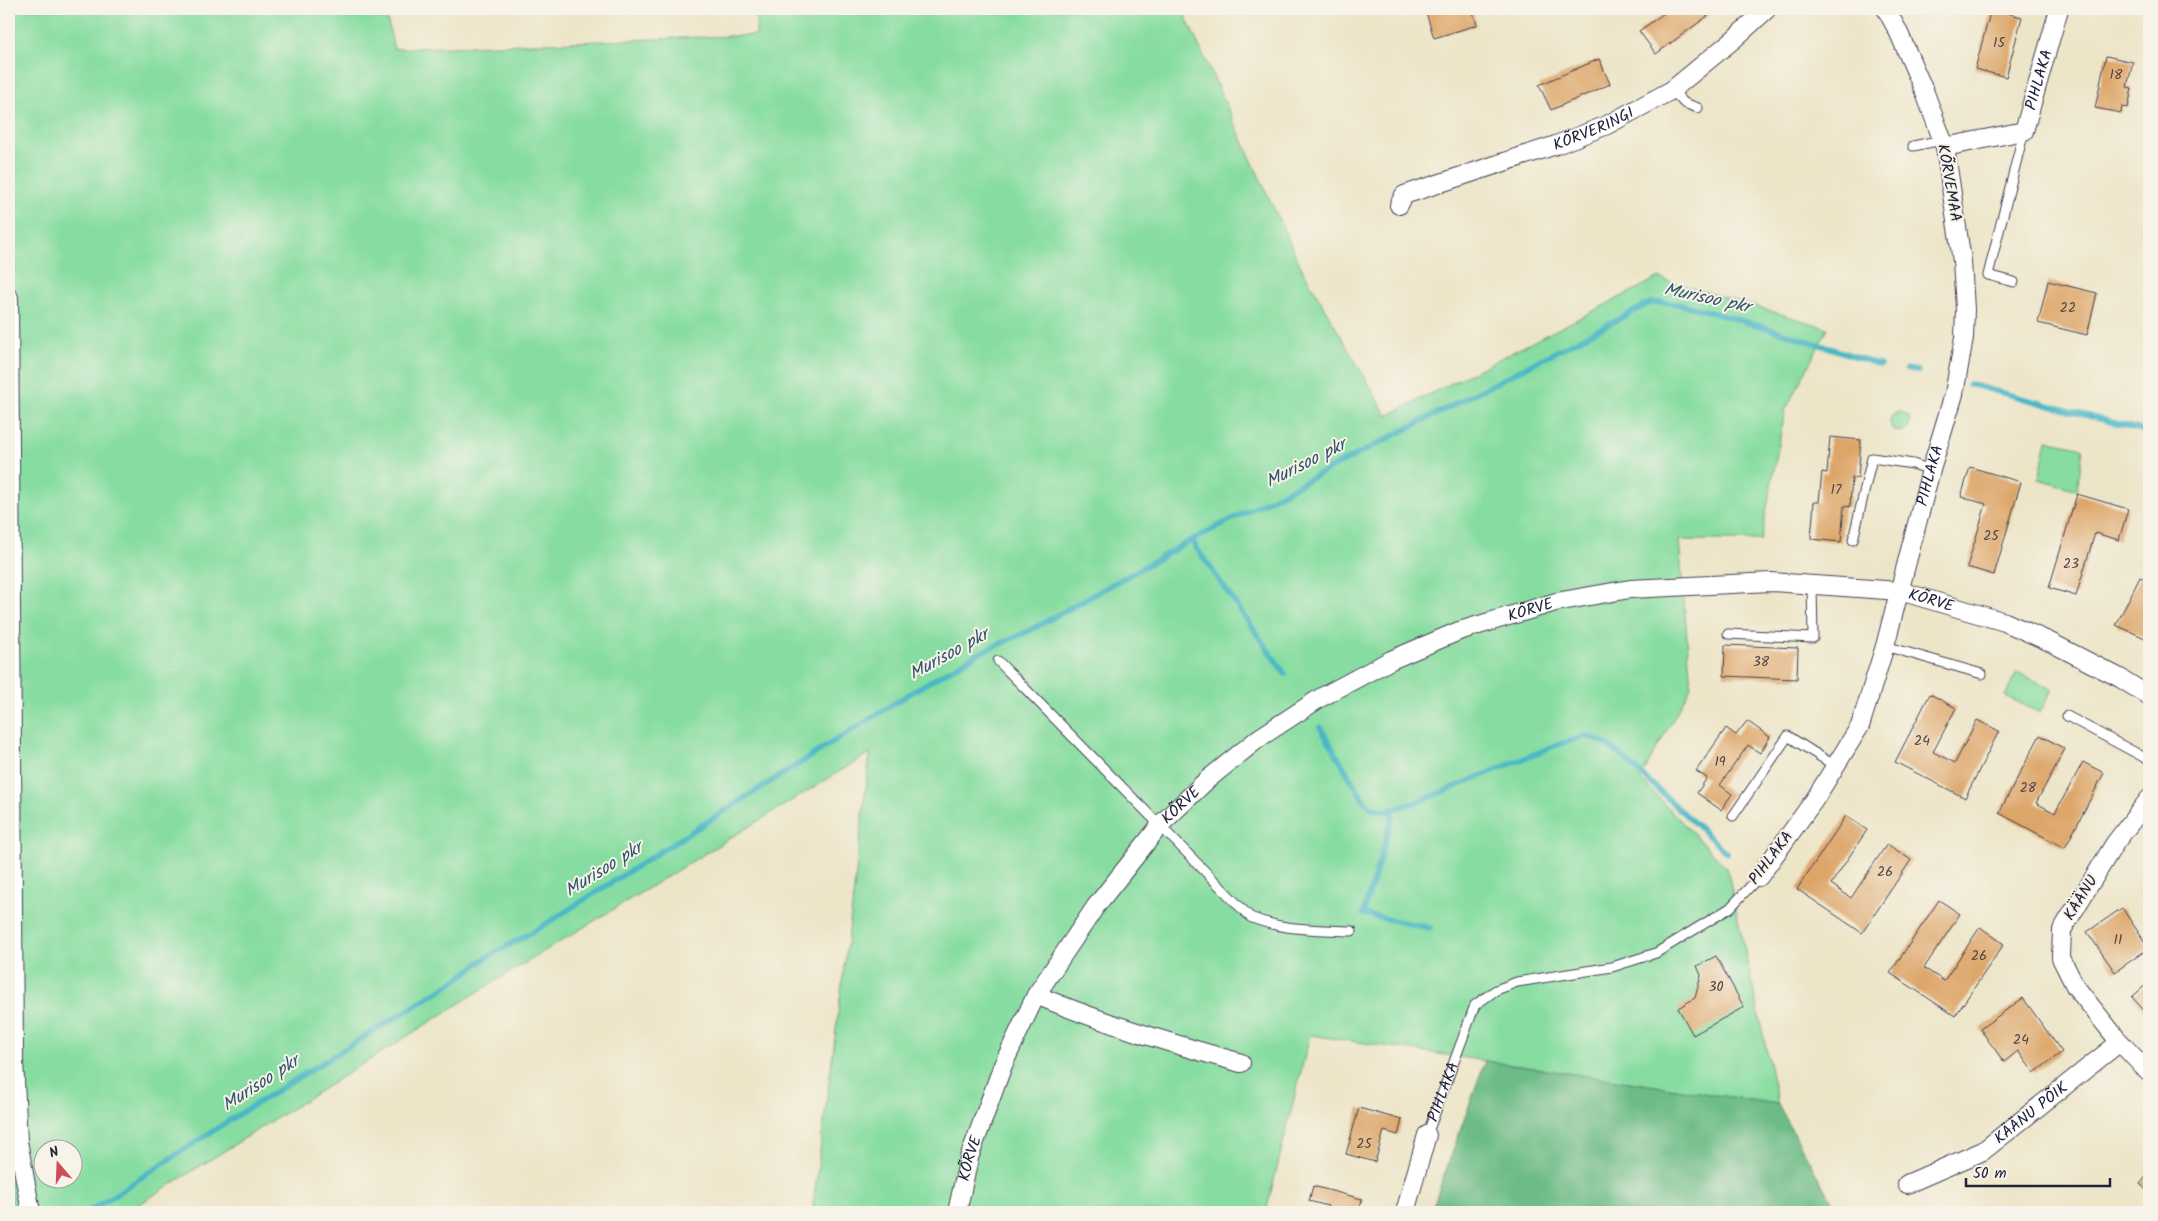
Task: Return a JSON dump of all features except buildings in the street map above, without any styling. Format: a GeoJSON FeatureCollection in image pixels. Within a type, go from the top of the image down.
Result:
{"type":"FeatureCollection","features":[{"type":"Feature","properties":{"kind":"street","name":"KÕRVERINGI"},"geometry":{"type":"LineString","coordinates":[[1399,205],[1404,195],[1556,146],[1607,125],[1672,90],[1767,9]]}},
{"type":"Feature","properties":{"kind":"street","name":"KÕRVEMAA"},"geometry":{"type":"LineString","coordinates":[[1886,9],[1898,31],[1925,93],[1943,144],[1962,261],[1965,309],[1964,338]]}},
{"type":"Feature","properties":{"kind":"street","name":"PIHLAKA"},"geometry":{"type":"LineString","coordinates":[[1943,144],[2024,131],[2059,9]]}},
{"type":"Feature","properties":{"kind":"street"},"geometry":{"type":"LineString","coordinates":[[9,297],[14,1060],[18,1141],[31,1212]]}},
{"type":"Feature","properties":{"kind":"street","name":"PIHLAKA"},"geometry":{"type":"LineString","coordinates":[[1759,877],[1815,799],[1860,726],[1885,646],[1931,470],[1954,394],[1964,338]]}},
{"type":"Feature","properties":{"kind":"street","name":"KÕRVE"},"geometry":{"type":"LineString","coordinates":[[957,1212],[969,1158],[1003,1065],[1036,995],[1096,906],[1160,824],[1207,780],[1259,738],[1320,698],[1391,660],[1459,631],[1556,602],[1630,588],[1762,582],[1900,591],[2005,622],[2111,673],[2149,696]]}},
{"type":"Feature","properties":{"kind":"street","name":"KÄÄNU"},"geometry":{"type":"LineString","coordinates":[[2149,799],[2116,843],[2062,930],[2061,958],[2075,986],[2120,1042],[2149,1073]]}},
{"type":"Feature","properties":{"kind":"street"},"geometry":{"type":"LineString","coordinates":[[1036,995],[1163,1042],[1241,1063]]}},
{"type":"Feature","properties":{"kind":"street","name":"KÄÄNU PÕIK"},"geometry":{"type":"LineString","coordinates":[[1907,1184],[1983,1151],[2120,1042]]}},
{"type":"Feature","properties":{"kind":"street","name":"PIHLAKA"},"geometry":{"type":"LineString","coordinates":[[1405,1212],[1426,1135]]}},
{"type":"Feature","properties":{"kind":"lane"},"geometry":{"type":"LineString","coordinates":[[1672,90],[1684,103],[1698,108]]}},
{"type":"Feature","properties":{"kind":"lane"},"geometry":{"type":"LineString","coordinates":[[2014,282],[1988,276],[2024,131]]}},
{"type":"Feature","properties":{"kind":"lane"},"geometry":{"type":"LineString","coordinates":[[1913,146],[1943,144]]}},
{"type":"Feature","properties":{"kind":"lane"},"geometry":{"type":"LineString","coordinates":[[1853,540],[1872,458],[1931,470]]}},
{"type":"Feature","properties":{"kind":"lane"},"geometry":{"type":"LineString","coordinates":[[1728,634],[1813,638],[1812,585]]}},
{"type":"Feature","properties":{"kind":"lane"},"geometry":{"type":"LineString","coordinates":[[1885,646],[1982,674]]}},
{"type":"Feature","properties":{"kind":"lane"},"geometry":{"type":"LineString","coordinates":[[998,661],[1250,917],[1269,925],[1284,928],[1352,931]]}},
{"type":"Feature","properties":{"kind":"lane"},"geometry":{"type":"LineString","coordinates":[[2067,716],[2149,760]]}},
{"type":"Feature","properties":{"kind":"lane"},"geometry":{"type":"LineString","coordinates":[[1733,816],[1788,736],[1835,766]]}},
{"type":"Feature","properties":{"kind":"lane","name":"PIHLAKA"},"geometry":{"type":"LineString","coordinates":[[1426,1135],[1475,1005],[1496,990],[1517,982],[1612,967],[1656,953],[1730,908],[1759,877]]}},
{"type":"Feature","properties":{"kind":"green space"},"geometry":{"type":"Polygon","coordinates":[[[9,9],[385,9],[394,49],[756,35],[757,9],[1182,9],[1301,267],[1387,416],[1658,278],[1828,328],[1785,411],[1761,540],[1679,540],[1691,687],[1640,779],[1727,868],[1778,1104],[1310,1035],[1266,1212],[812,1212],[870,753],[484,988],[127,1212],[9,1212],[9,9]]]}},
{"type":"Feature","properties":{"kind":"green space"},"geometry":{"type":"Polygon","coordinates":[[[1900,412],[1907,415],[1910,422],[1907,429],[1900,432],[1893,429],[1890,422],[1893,415],[1900,412]]]}},
{"type":"Feature","properties":{"kind":"green space"},"geometry":{"type":"Polygon","coordinates":[[[2047,440],[2083,448],[2077,490],[2039,479],[2047,440]]]}},
{"type":"Feature","properties":{"kind":"green space"},"geometry":{"type":"Polygon","coordinates":[[[2017,672],[2052,689],[2040,713],[2005,696],[2017,672]]]}},
{"type":"Feature","properties":{"kind":"green space"},"geometry":{"type":"Polygon","coordinates":[[[1485,1061],[1778,1104],[1825,1190],[1840,1212],[1431,1212],[1485,1061]]]}},
{"type":"Feature","properties":{"kind":"waterway","name":"Murisoo pkr"},"geometry":{"type":"LineString","coordinates":[[88,1212],[236,1116],[455,981],[484,959],[541,927],[917,689],[977,654],[1029,631],[1188,542],[1650,303],[1677,304],[1741,320],[1880,365]]}},
{"type":"Feature","properties":{"kind":"waterway","name":"Murisoo pkr"},"geometry":{"type":"LineString","coordinates":[[1906,369],[1918,371]]}},
{"type":"Feature","properties":{"kind":"waterway","name":"Murisoo pkr"},"geometry":{"type":"LineString","coordinates":[[1969,384],[2149,432]]}},
{"type":"Feature","properties":{"kind":"waterway"},"geometry":{"type":"LineString","coordinates":[[1191,540],[1285,674]]}},
{"type":"Feature","properties":{"kind":"waterway"},"geometry":{"type":"LineString","coordinates":[[1320,727],[1363,799],[1372,808],[1386,811],[1418,802],[1554,746],[1586,736],[1603,742],[1617,752],[1727,853]]}},
{"type":"Feature","properties":{"kind":"waterway"},"geometry":{"type":"LineString","coordinates":[[1390,809],[1393,816],[1363,914],[1430,928]]}}]}
